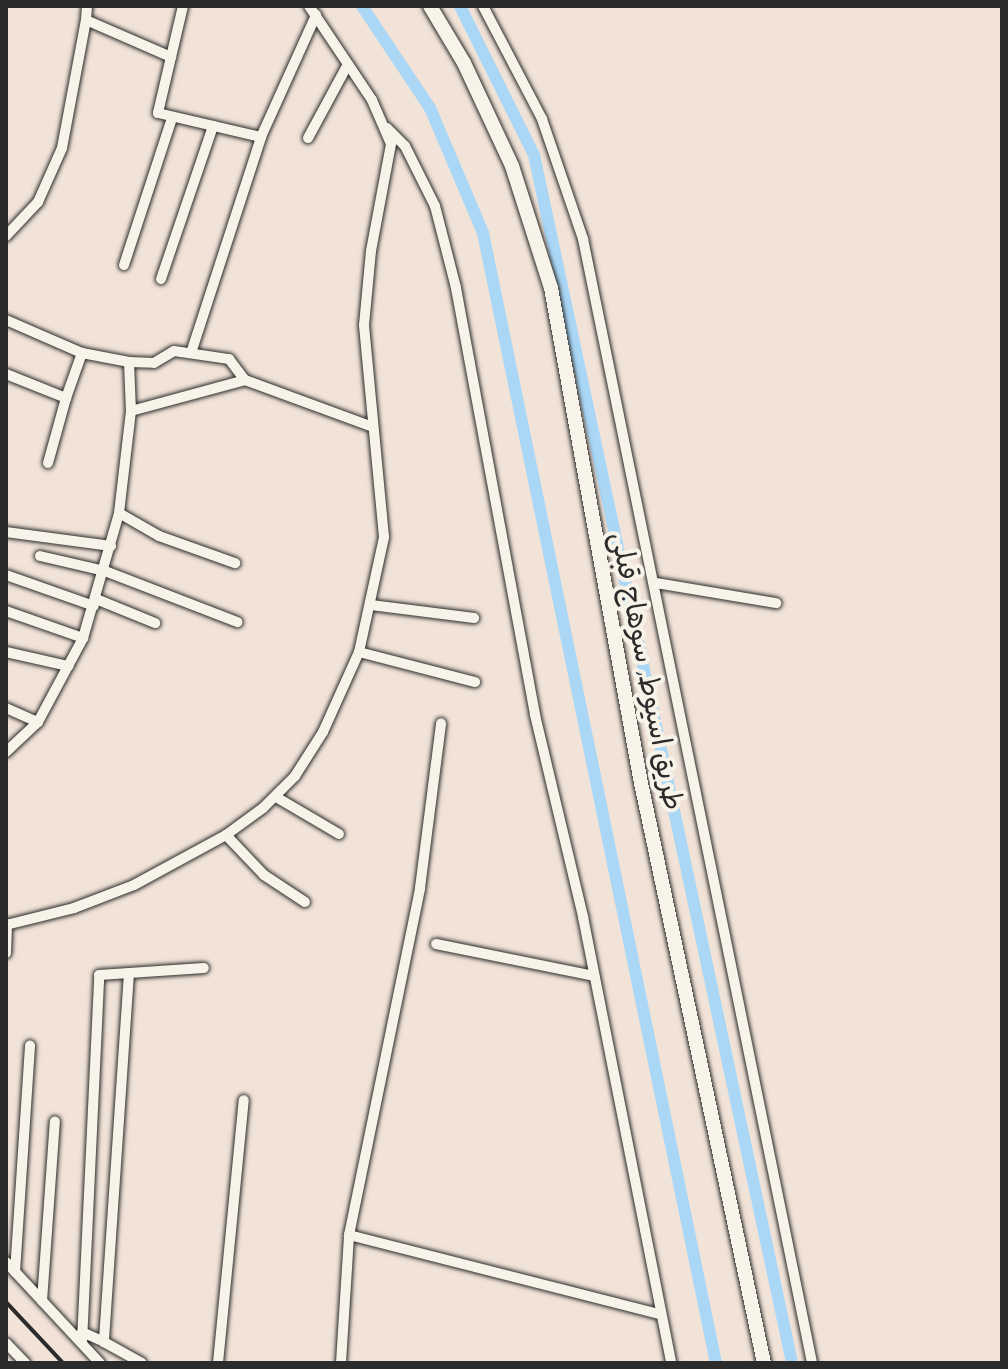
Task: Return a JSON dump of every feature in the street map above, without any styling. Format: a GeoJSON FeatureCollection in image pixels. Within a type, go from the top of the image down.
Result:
{"type":"FeatureCollection","features":[{"type":"Feature","properties":{"kind":"main road","name":"طريق اسيوط, سوهاج قبلى"},"geometry":{"type":"LineString","coordinates":[[430,6],[494,124],[551,288],[650,828],[764,1363]]}},
{"type":"Feature","properties":{"kind":"street"},"geometry":{"type":"LineString","coordinates":[[6,236],[38,202],[62,148],[87,6]]}},
{"type":"Feature","properties":{"kind":"street"},"geometry":{"type":"LineString","coordinates":[[183,6],[158,113],[261,137]]}},
{"type":"Feature","properties":{"kind":"street"},"geometry":{"type":"LineString","coordinates":[[483,6],[542,119],[572,199],[656,583],[812,1363]]}},
{"type":"Feature","properties":{"kind":"street"},"geometry":{"type":"LineString","coordinates":[[312,11],[387,128],[411,155],[435,206],[456,288],[535,715],[594,976],[671,1363]]}},
{"type":"Feature","properties":{"kind":"street"},"geometry":{"type":"LineString","coordinates":[[191,353],[261,137],[312,11]]}},
{"type":"Feature","properties":{"kind":"street"},"geometry":{"type":"LineString","coordinates":[[86,20],[171,57]]}},
{"type":"Feature","properties":{"kind":"street"},"geometry":{"type":"LineString","coordinates":[[308,138],[348,64]]}},
{"type":"Feature","properties":{"kind":"street"},"geometry":{"type":"LineString","coordinates":[[124,265],[172,118]]}},
{"type":"Feature","properties":{"kind":"street"},"geometry":{"type":"LineString","coordinates":[[161,279],[213,126]]}},
{"type":"Feature","properties":{"kind":"street"},"geometry":{"type":"LineString","coordinates":[[6,953],[7,924],[113,894],[226,835],[276,797],[323,732],[359,652],[384,537],[370,426],[364,325],[371,251],[391,152],[387,128]]}},
{"type":"Feature","properties":{"kind":"street"},"geometry":{"type":"LineString","coordinates":[[6,320],[82,353],[129,362],[154,363],[174,351],[229,359],[245,380],[370,426]]}},
{"type":"Feature","properties":{"kind":"street"},"geometry":{"type":"LineString","coordinates":[[48,463],[82,353]]}},
{"type":"Feature","properties":{"kind":"street"},"geometry":{"type":"LineString","coordinates":[[6,752],[38,722],[83,638],[105,571],[119,513],[131,411],[129,362]]}},
{"type":"Feature","properties":{"kind":"street"},"geometry":{"type":"LineString","coordinates":[[6,374],[66,398]]}},
{"type":"Feature","properties":{"kind":"street"},"geometry":{"type":"LineString","coordinates":[[131,411],[245,380]]}},
{"type":"Feature","properties":{"kind":"street"},"geometry":{"type":"LineString","coordinates":[[119,513],[159,536],[235,563]]}},
{"type":"Feature","properties":{"kind":"street"},"geometry":{"type":"LineString","coordinates":[[6,532],[111,546]]}},
{"type":"Feature","properties":{"kind":"street"},"geometry":{"type":"LineString","coordinates":[[40,556],[105,571],[237,622]]}},
{"type":"Feature","properties":{"kind":"street"},"geometry":{"type":"LineString","coordinates":[[6,575],[155,623]]}},
{"type":"Feature","properties":{"kind":"street"},"geometry":{"type":"LineString","coordinates":[[656,583],[776,603]]}},
{"type":"Feature","properties":{"kind":"street"},"geometry":{"type":"LineString","coordinates":[[371,605],[474,618]]}},
{"type":"Feature","properties":{"kind":"street"},"geometry":{"type":"LineString","coordinates":[[6,611],[83,638]]}},
{"type":"Feature","properties":{"kind":"street"},"geometry":{"type":"LineString","coordinates":[[6,652],[68,666]]}},
{"type":"Feature","properties":{"kind":"street"},"geometry":{"type":"LineString","coordinates":[[359,652],[475,682]]}},
{"type":"Feature","properties":{"kind":"street"},"geometry":{"type":"LineString","coordinates":[[6,708],[38,722]]}},
{"type":"Feature","properties":{"kind":"street"},"geometry":{"type":"LineString","coordinates":[[341,1363],[349,1235],[420,888],[441,723]]}},
{"type":"Feature","properties":{"kind":"street"},"geometry":{"type":"LineString","coordinates":[[276,797],[339,834]]}},
{"type":"Feature","properties":{"kind":"street"},"geometry":{"type":"LineString","coordinates":[[226,835],[264,875],[305,902]]}},
{"type":"Feature","properties":{"kind":"street"},"geometry":{"type":"LineString","coordinates":[[436,944],[594,976]]}},
{"type":"Feature","properties":{"kind":"street"},"geometry":{"type":"LineString","coordinates":[[82,1337],[99,975],[204,968]]}},
{"type":"Feature","properties":{"kind":"street"},"geometry":{"type":"LineString","coordinates":[[104,1342],[129,973]]}},
{"type":"Feature","properties":{"kind":"street"},"geometry":{"type":"LineString","coordinates":[[15,1272],[30,1045]]}},
{"type":"Feature","properties":{"kind":"street"},"geometry":{"type":"LineString","coordinates":[[218,1363],[244,1100]]}},
{"type":"Feature","properties":{"kind":"street"},"geometry":{"type":"LineString","coordinates":[[42,1301],[55,1121]]}},
{"type":"Feature","properties":{"kind":"street"},"geometry":{"type":"LineString","coordinates":[[349,1235],[660,1314]]}},
{"type":"Feature","properties":{"kind":"street"},"geometry":{"type":"LineString","coordinates":[[6,1262],[42,1301],[82,1337],[100,1363]]}},
{"type":"Feature","properties":{"kind":"street"},"geometry":{"type":"LineString","coordinates":[[82,1337],[104,1342],[142,1363]]}},
{"type":"Feature","properties":{"kind":"street"},"geometry":{"type":"LineString","coordinates":[[6,1343],[25,1363]]}},
{"type":"Feature","properties":{"kind":"waterway"},"geometry":{"type":"LineString","coordinates":[[362,6],[430,108],[483,233],[716,1363]]}},
{"type":"Feature","properties":{"kind":"waterway"},"geometry":{"type":"LineString","coordinates":[[460,6],[534,155],[792,1363]]}},
{"type":"Feature","properties":{"kind":"railway"},"geometry":{"type":"LineString","coordinates":[[6,1302],[63,1363]]}}]}
